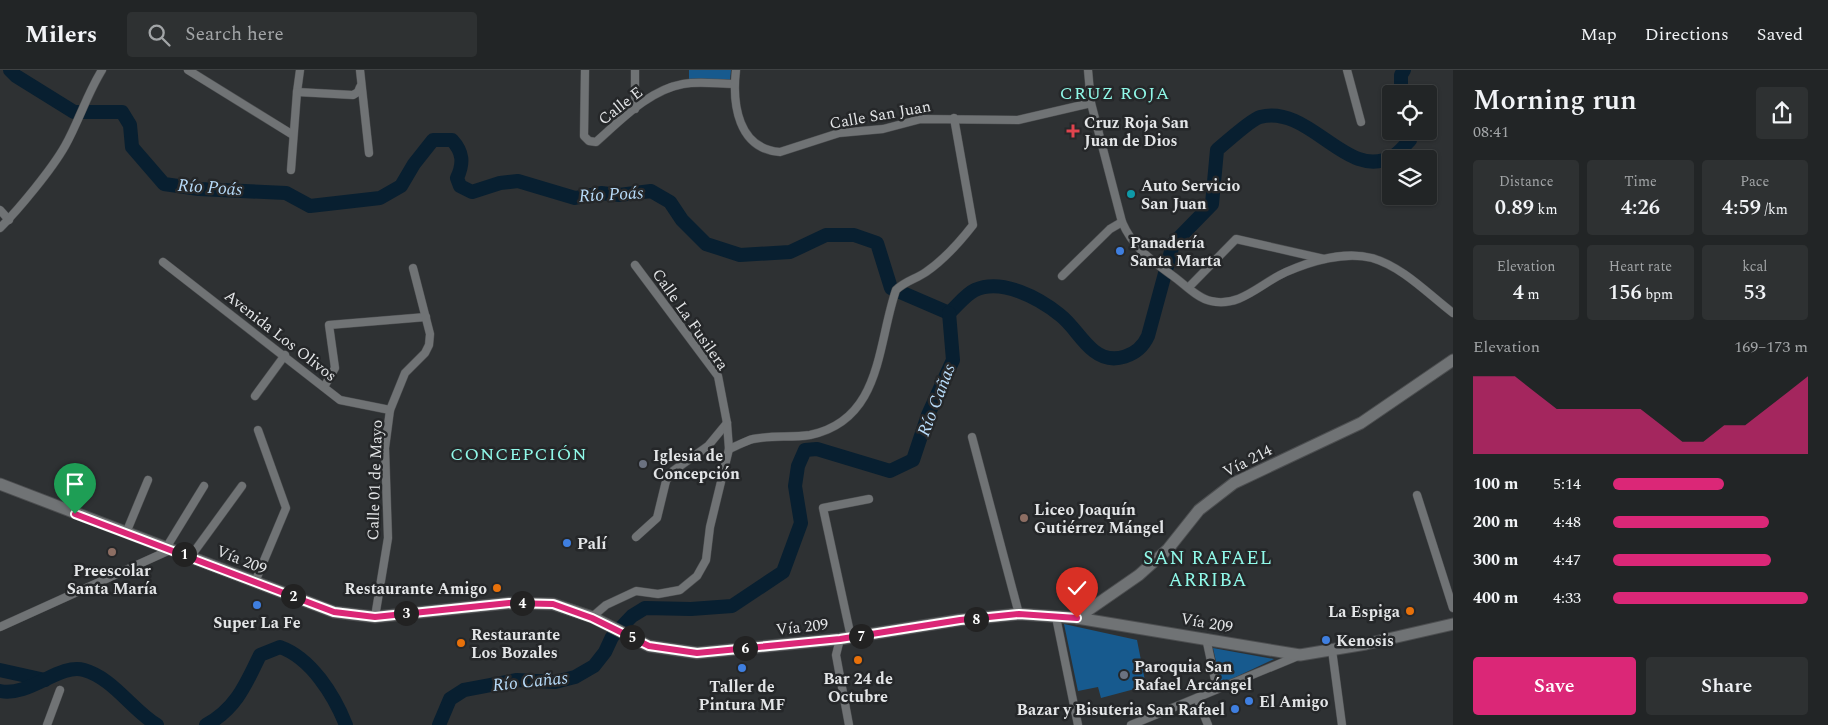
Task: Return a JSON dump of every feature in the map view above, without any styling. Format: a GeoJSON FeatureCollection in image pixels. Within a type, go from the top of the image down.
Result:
{"type":"FeatureCollection","features":[{"type":"Feature","properties":{"kind":"main road","name":"Vía 214"},"geometry":{"type":"LineString","coordinates":[[1077,618],[1139,575],[1168,549],[1199,510],[1222,491],[1234,483],[1361,423],[1453,360]]}},
{"type":"Feature","properties":{"kind":"main road","name":"Vía 209"},"geometry":{"type":"LineString","coordinates":[[0,484],[334,612],[375,617],[509,603],[553,604],[616,628],[649,646],[697,653],[846,638],[960,620],[1019,614],[1077,618],[1300,655],[1453,624]]}},
{"type":"Feature","properties":{"kind":"main road"},"geometry":{"type":"LineString","coordinates":[[1103,601],[1104,611],[1113,624]]}},
{"type":"Feature","properties":{"kind":"street"},"geometry":{"type":"LineString","coordinates":[[0,228],[9,220],[64,149],[83,103],[102,70]]}},
{"type":"Feature","properties":{"kind":"street"},"geometry":{"type":"LineString","coordinates":[[188,70],[293,135]]}},
{"type":"Feature","properties":{"kind":"street"},"geometry":{"type":"LineString","coordinates":[[291,170],[300,70]]}},
{"type":"Feature","properties":{"kind":"street"},"geometry":{"type":"LineString","coordinates":[[360,70],[360,87],[369,153]]}},
{"type":"Feature","properties":{"kind":"street","name":"Calle E"},"geometry":{"type":"LineString","coordinates":[[585,70],[584,136],[589,141],[596,142],[635,109],[664,90],[683,84],[734,84]]}},
{"type":"Feature","properties":{"kind":"street"},"geometry":{"type":"LineString","coordinates":[[635,70],[635,109]]}},
{"type":"Feature","properties":{"kind":"street","name":"Calle San Juan"},"geometry":{"type":"LineString","coordinates":[[736,70],[734,84],[738,120],[748,135],[761,147],[771,152],[780,152],[839,134],[883,129],[921,119],[1018,120],[1091,103]]}},
{"type":"Feature","properties":{"kind":"street"},"geometry":{"type":"LineString","coordinates":[[1088,70],[1091,103],[1122,222],[1130,239],[1148,257],[1209,301],[1226,302],[1242,298],[1286,272],[1324,259]]}},
{"type":"Feature","properties":{"kind":"street"},"geometry":{"type":"LineString","coordinates":[[1347,70],[1361,122]]}},
{"type":"Feature","properties":{"kind":"street"},"geometry":{"type":"LineString","coordinates":[[297,92],[353,95],[358,92],[360,87]]}},
{"type":"Feature","properties":{"kind":"street"},"geometry":{"type":"LineString","coordinates":[[729,449],[755,438],[812,434],[834,425],[857,407],[869,390],[896,290],[902,283],[925,273],[955,249],[973,225],[954,118]]}},
{"type":"Feature","properties":{"kind":"street"},"geometry":{"type":"LineString","coordinates":[[0,210],[9,220]]}},
{"type":"Feature","properties":{"kind":"street"},"geometry":{"type":"LineString","coordinates":[[1062,276],[1110,229],[1122,222]]}},
{"type":"Feature","properties":{"kind":"street"},"geometry":{"type":"LineString","coordinates":[[1189,287],[1236,239],[1324,259],[1370,258],[1396,269],[1453,313]]}},
{"type":"Feature","properties":{"kind":"street","name":"Avenida Los Olivos"},"geometry":{"type":"LineString","coordinates":[[163,262],[285,355],[340,400],[390,410]]}},
{"type":"Feature","properties":{"kind":"street","name":"Calle La Fusilera"},"geometry":{"type":"LineString","coordinates":[[592,618],[606,604],[636,591],[658,594],[680,590],[696,576],[706,560],[710,527],[729,449],[727,423],[718,376],[635,265]]}},
{"type":"Feature","properties":{"kind":"street","name":"Calle 01 de Mayo"},"geometry":{"type":"LineString","coordinates":[[375,617],[388,538],[385,448],[390,410],[405,373],[425,353],[429,345],[430,334],[413,268]]}},
{"type":"Feature","properties":{"kind":"street"},"geometry":{"type":"LineString","coordinates":[[324,387],[335,368],[329,325],[426,317]]}},
{"type":"Feature","properties":{"kind":"street"},"geometry":{"type":"LineString","coordinates":[[255,396],[285,355]]}},
{"type":"Feature","properties":{"kind":"street"},"geometry":{"type":"LineString","coordinates":[[636,537],[657,518],[666,481],[673,470],[708,446],[727,423]]}},
{"type":"Feature","properties":{"kind":"street"},"geometry":{"type":"LineString","coordinates":[[255,582],[286,508],[258,430]]}},
{"type":"Feature","properties":{"kind":"street"},"geometry":{"type":"LineString","coordinates":[[972,437],[1019,614]]}},
{"type":"Feature","properties":{"kind":"street"},"geometry":{"type":"LineString","coordinates":[[126,533],[148,480]]}},
{"type":"Feature","properties":{"kind":"street"},"geometry":{"type":"LineString","coordinates":[[0,627],[168,549],[204,486]]}},
{"type":"Feature","properties":{"kind":"street"},"geometry":{"type":"LineString","coordinates":[[191,556],[242,486]]}},
{"type":"Feature","properties":{"kind":"street"},"geometry":{"type":"LineString","coordinates":[[1417,495],[1453,608]]}},
{"type":"Feature","properties":{"kind":"street"},"geometry":{"type":"LineString","coordinates":[[849,725],[836,655],[846,638],[823,508],[869,499]]}},
{"type":"Feature","properties":{"kind":"street"},"geometry":{"type":"LineString","coordinates":[[1056,617],[1078,725]]}},
{"type":"Feature","properties":{"kind":"street"},"geometry":{"type":"LineString","coordinates":[[1206,638],[1217,689]]}},
{"type":"Feature","properties":{"kind":"street"},"geometry":{"type":"LineString","coordinates":[[1332,650],[1342,725]]}},
{"type":"Feature","properties":{"kind":"street"},"geometry":{"type":"LineString","coordinates":[[1131,725],[1300,655]]}},
{"type":"Feature","properties":{"kind":"street"},"geometry":{"type":"LineString","coordinates":[[47,725],[60,690]]}},
{"type":"Feature","properties":{"kind":"street"},"geometry":{"type":"LineString","coordinates":[[1196,698],[1208,725]]}},
{"type":"Feature","properties":{"kind":"shaded area"},"geometry":{"type":"Polygon","coordinates":[[[689,70],[731,70],[730,80],[689,79],[689,70]]]}},
{"type":"Feature","properties":{"kind":"shaded area"},"geometry":{"type":"Polygon","coordinates":[[[1064,624],[1137,640],[1146,686],[1101,698],[1098,687],[1078,691],[1064,624]]]}},
{"type":"Feature","properties":{"kind":"shaded area"},"geometry":{"type":"Polygon","coordinates":[[[1213,648],[1274,659],[1221,684],[1213,648]]]}},
{"type":"Feature","properties":{"kind":"waterway","name":"Río Poás"},"geometry":{"type":"LineString","coordinates":[[10,70],[16,76],[74,112],[122,112],[130,125],[132,147],[164,184],[199,189],[286,193],[310,206],[380,198],[401,186],[414,164],[433,140],[452,140],[461,158],[461,167],[457,178],[460,186],[472,192],[500,183],[518,181],[575,198],[601,193],[619,195],[651,191],[670,202],[682,220],[706,244],[740,255],[790,252],[826,235],[854,235],[877,243],[891,288],[949,313]]}},
{"type":"Feature","properties":{"kind":"waterway","name":"Río Cañas"},"geometry":{"type":"LineString","coordinates":[[1401,85],[1401,75],[1404,70]]}},
{"type":"Feature","properties":{"kind":"waterway","name":"Río Cañas"},"geometry":{"type":"LineString","coordinates":[[949,313],[975,290],[997,286],[1008,288],[1042,302],[1065,319],[1094,351],[1109,358],[1125,357],[1138,349],[1148,336],[1173,244],[1212,204],[1217,150],[1251,122],[1260,117],[1278,116],[1296,121],[1344,152],[1360,159],[1376,162],[1393,156],[1410,140]]}},
{"type":"Feature","properties":{"kind":"waterway","name":"Río Cañas"},"geometry":{"type":"LineString","coordinates":[[439,725],[450,699],[464,690],[517,680],[555,682],[575,677],[594,666],[605,652],[612,637],[632,616],[645,608],[691,609],[732,606],[783,572],[801,523],[795,486],[798,466],[805,450],[817,449],[890,471],[913,460],[928,415],[953,360],[949,313]]}},
{"type":"Feature","properties":{"kind":"waterway","name":"Río Cañas"},"geometry":{"type":"LineString","coordinates":[[206,725],[216,719],[233,703],[245,686],[260,655],[280,647],[302,660],[320,679],[335,702],[346,725]]}},
{"type":"Feature","properties":{"kind":"waterway","name":"Río Cañas"},"geometry":{"type":"LineString","coordinates":[[0,691],[11,692],[65,671],[74,669],[84,670],[104,680],[157,725]]}},
{"type":"Feature","properties":{"kind":"waterway"},"geometry":{"type":"LineString","coordinates":[[0,670],[45,680]]}},
{"type":"Feature","properties":{"kind":"waterway","name":"Río Cañas"},"geometry":{"type":"LineString","coordinates":[[340,725],[344,720]]}},
{"type":"Feature","properties":{"kind":"place","name":"Cruz Roja San Juan de Dios"},"geometry":{"type":"Point","coordinates":[1073,131]}},
{"type":"Feature","properties":{"kind":"place","name":"Auto Servicio San Juan"},"geometry":{"type":"Point","coordinates":[1131,194]}},
{"type":"Feature","properties":{"kind":"place","name":"Panadería Santa Marta"},"geometry":{"type":"Point","coordinates":[1120,251]}},
{"type":"Feature","properties":{"kind":"place","name":"Iglesia de Concepción"},"geometry":{"type":"Point","coordinates":[643,464]}},
{"type":"Feature","properties":{"kind":"place","name":"Liceo Joaquín Gutiérrez Mángel"},"geometry":{"type":"Point","coordinates":[1024,518]}},
{"type":"Feature","properties":{"kind":"place","name":"Palí"},"geometry":{"type":"Point","coordinates":[567,543]}},
{"type":"Feature","properties":{"kind":"place","name":"Preescolar Santa María"},"geometry":{"type":"Point","coordinates":[112,552]}},
{"type":"Feature","properties":{"kind":"place","name":"Restaurante Amigo"},"geometry":{"type":"Point","coordinates":[497,588]}},
{"type":"Feature","properties":{"kind":"place","name":"Super La Fe"},"geometry":{"type":"Point","coordinates":[257,605]}},
{"type":"Feature","properties":{"kind":"place","name":"La Espiga"},"geometry":{"type":"Point","coordinates":[1410,611]}},
{"type":"Feature","properties":{"kind":"place","name":"Kenosis"},"geometry":{"type":"Point","coordinates":[1326,640]}},
{"type":"Feature","properties":{"kind":"place","name":"Restaurante Los Bozales"},"geometry":{"type":"Point","coordinates":[461,643]}},
{"type":"Feature","properties":{"kind":"place","name":"Bar 24 de Octubre"},"geometry":{"type":"Point","coordinates":[858,660]}},
{"type":"Feature","properties":{"kind":"place","name":"Taller de Pintura MF"},"geometry":{"type":"Point","coordinates":[742,668]}},
{"type":"Feature","properties":{"kind":"place","name":"Paroquia San Rafael Arcángel"},"geometry":{"type":"Point","coordinates":[1124,675]}},
{"type":"Feature","properties":{"kind":"place","name":"El Amigo"},"geometry":{"type":"Point","coordinates":[1249,701]}},
{"type":"Feature","properties":{"kind":"place","name":"Bazar y Bisuteria San Rafael"},"geometry":{"type":"Point","coordinates":[1235,709]}},
{"type":"Feature","properties":{"kind":"district","name":"CRUZ ROJA"},"geometry":{"type":"Point","coordinates":[1115,93]}},
{"type":"Feature","properties":{"kind":"district","name":"CONCEPCIÓN"},"geometry":{"type":"Point","coordinates":[519,454]}},
{"type":"Feature","properties":{"kind":"district","name":"SAN RAFAEL ARRIBA"},"geometry":{"type":"Point","coordinates":[1208,568]}},
{"type":"Feature","properties":{"kind":"route"},"geometry":{"type":"LineString","coordinates":[[75,514],[191,556],[334,612],[375,617],[509,603],[553,604],[616,628],[649,646],[697,653],[840,639],[960,620],[1019,614],[1077,618]]}}]}
